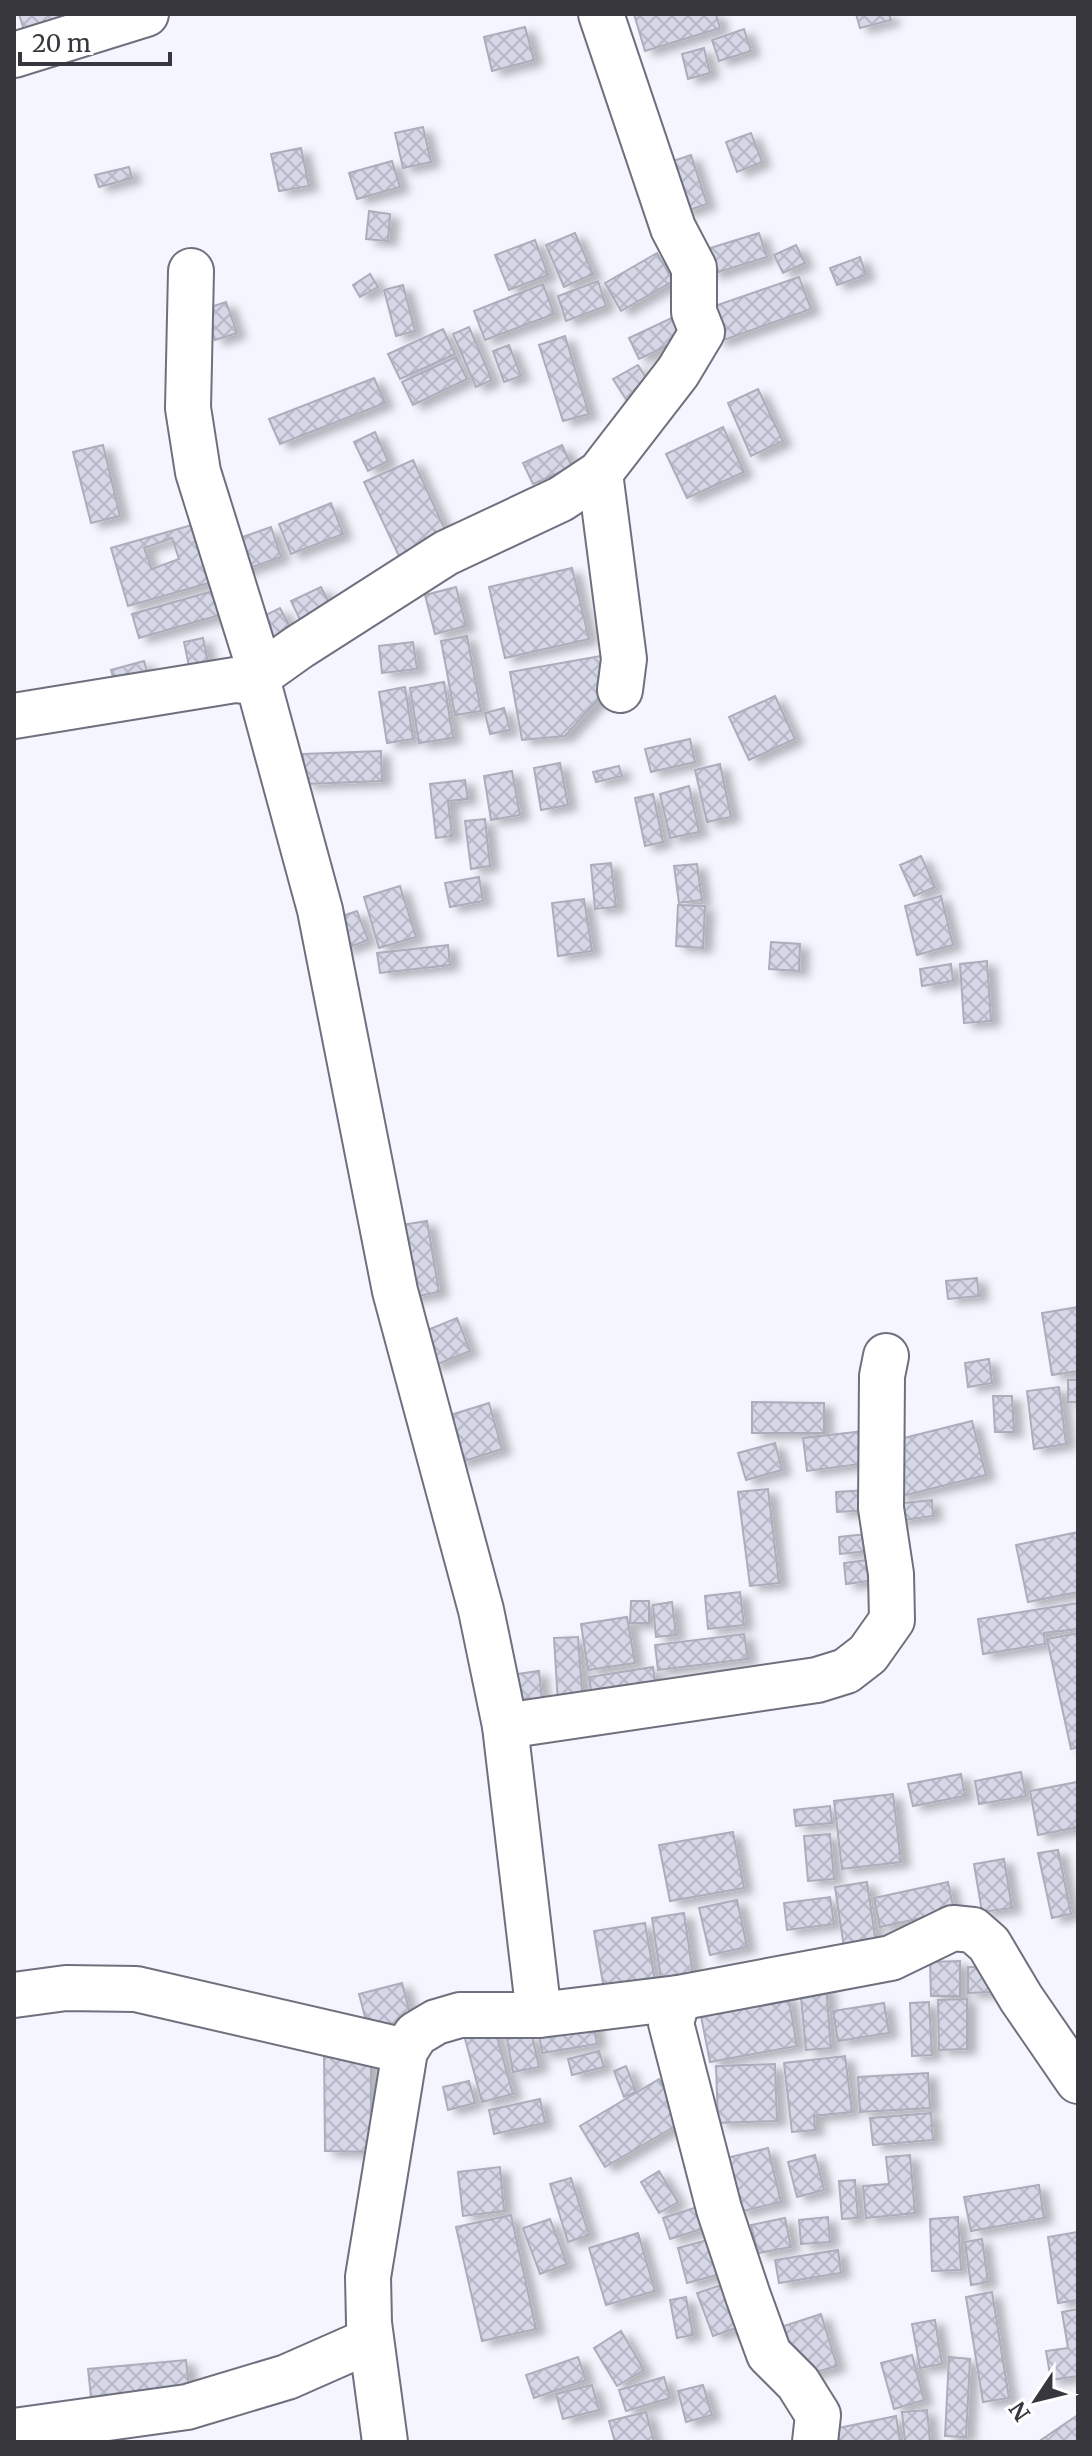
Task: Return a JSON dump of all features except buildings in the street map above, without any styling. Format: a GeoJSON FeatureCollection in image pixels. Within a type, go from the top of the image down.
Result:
{"type":"FeatureCollection","features":[{"type":"Feature","properties":{"kind":"street"},"geometry":{"type":"LineString","coordinates":[[14,55],[146,14]]}},
{"type":"Feature","properties":{"kind":"street"},"geometry":{"type":"LineString","coordinates":[[14,716],[260,678],[446,553],[561,499],[600,473],[678,372],[702,332],[694,312],[694,268],[673,228],[601,14]]}},
{"type":"Feature","properties":{"kind":"street"},"geometry":{"type":"LineString","coordinates":[[191,271],[188,408],[198,472],[260,678],[320,910],[395,1291],[481,1610],[505,1726],[539,2015]]}},
{"type":"Feature","properties":{"kind":"street"},"geometry":{"type":"LineString","coordinates":[[600,473],[624,659],[620,690]]}},
{"type":"Feature","properties":{"kind":"street"},"geometry":{"type":"LineString","coordinates":[[505,1726],[817,1680],[846,1671],[868,1654],[892,1620],[891,1574],[881,1508],[882,1376],[886,1356]]}},
{"type":"Feature","properties":{"kind":"street"},"geometry":{"type":"LineString","coordinates":[[385,2442],[371,2340],[368,2277],[405,2051],[416,2034],[436,2022],[460,2015],[539,2015],[678,1998],[891,1958],[953,1928],[973,1930],[989,1944],[1021,1998],[1078,2081]]}},
{"type":"Feature","properties":{"kind":"street"},"geometry":{"type":"LineString","coordinates":[[14,1995],[66,1988],[136,1989],[405,2051]]}},
{"type":"Feature","properties":{"kind":"street"},"geometry":{"type":"LineString","coordinates":[[678,1998],[671,2023],[719,2209],[769,2354],[798,2383],[818,2415],[815,2442]]}},
{"type":"Feature","properties":{"kind":"street"},"geometry":{"type":"LineString","coordinates":[[14,2431],[162,2426],[371,2340]]}}]}
